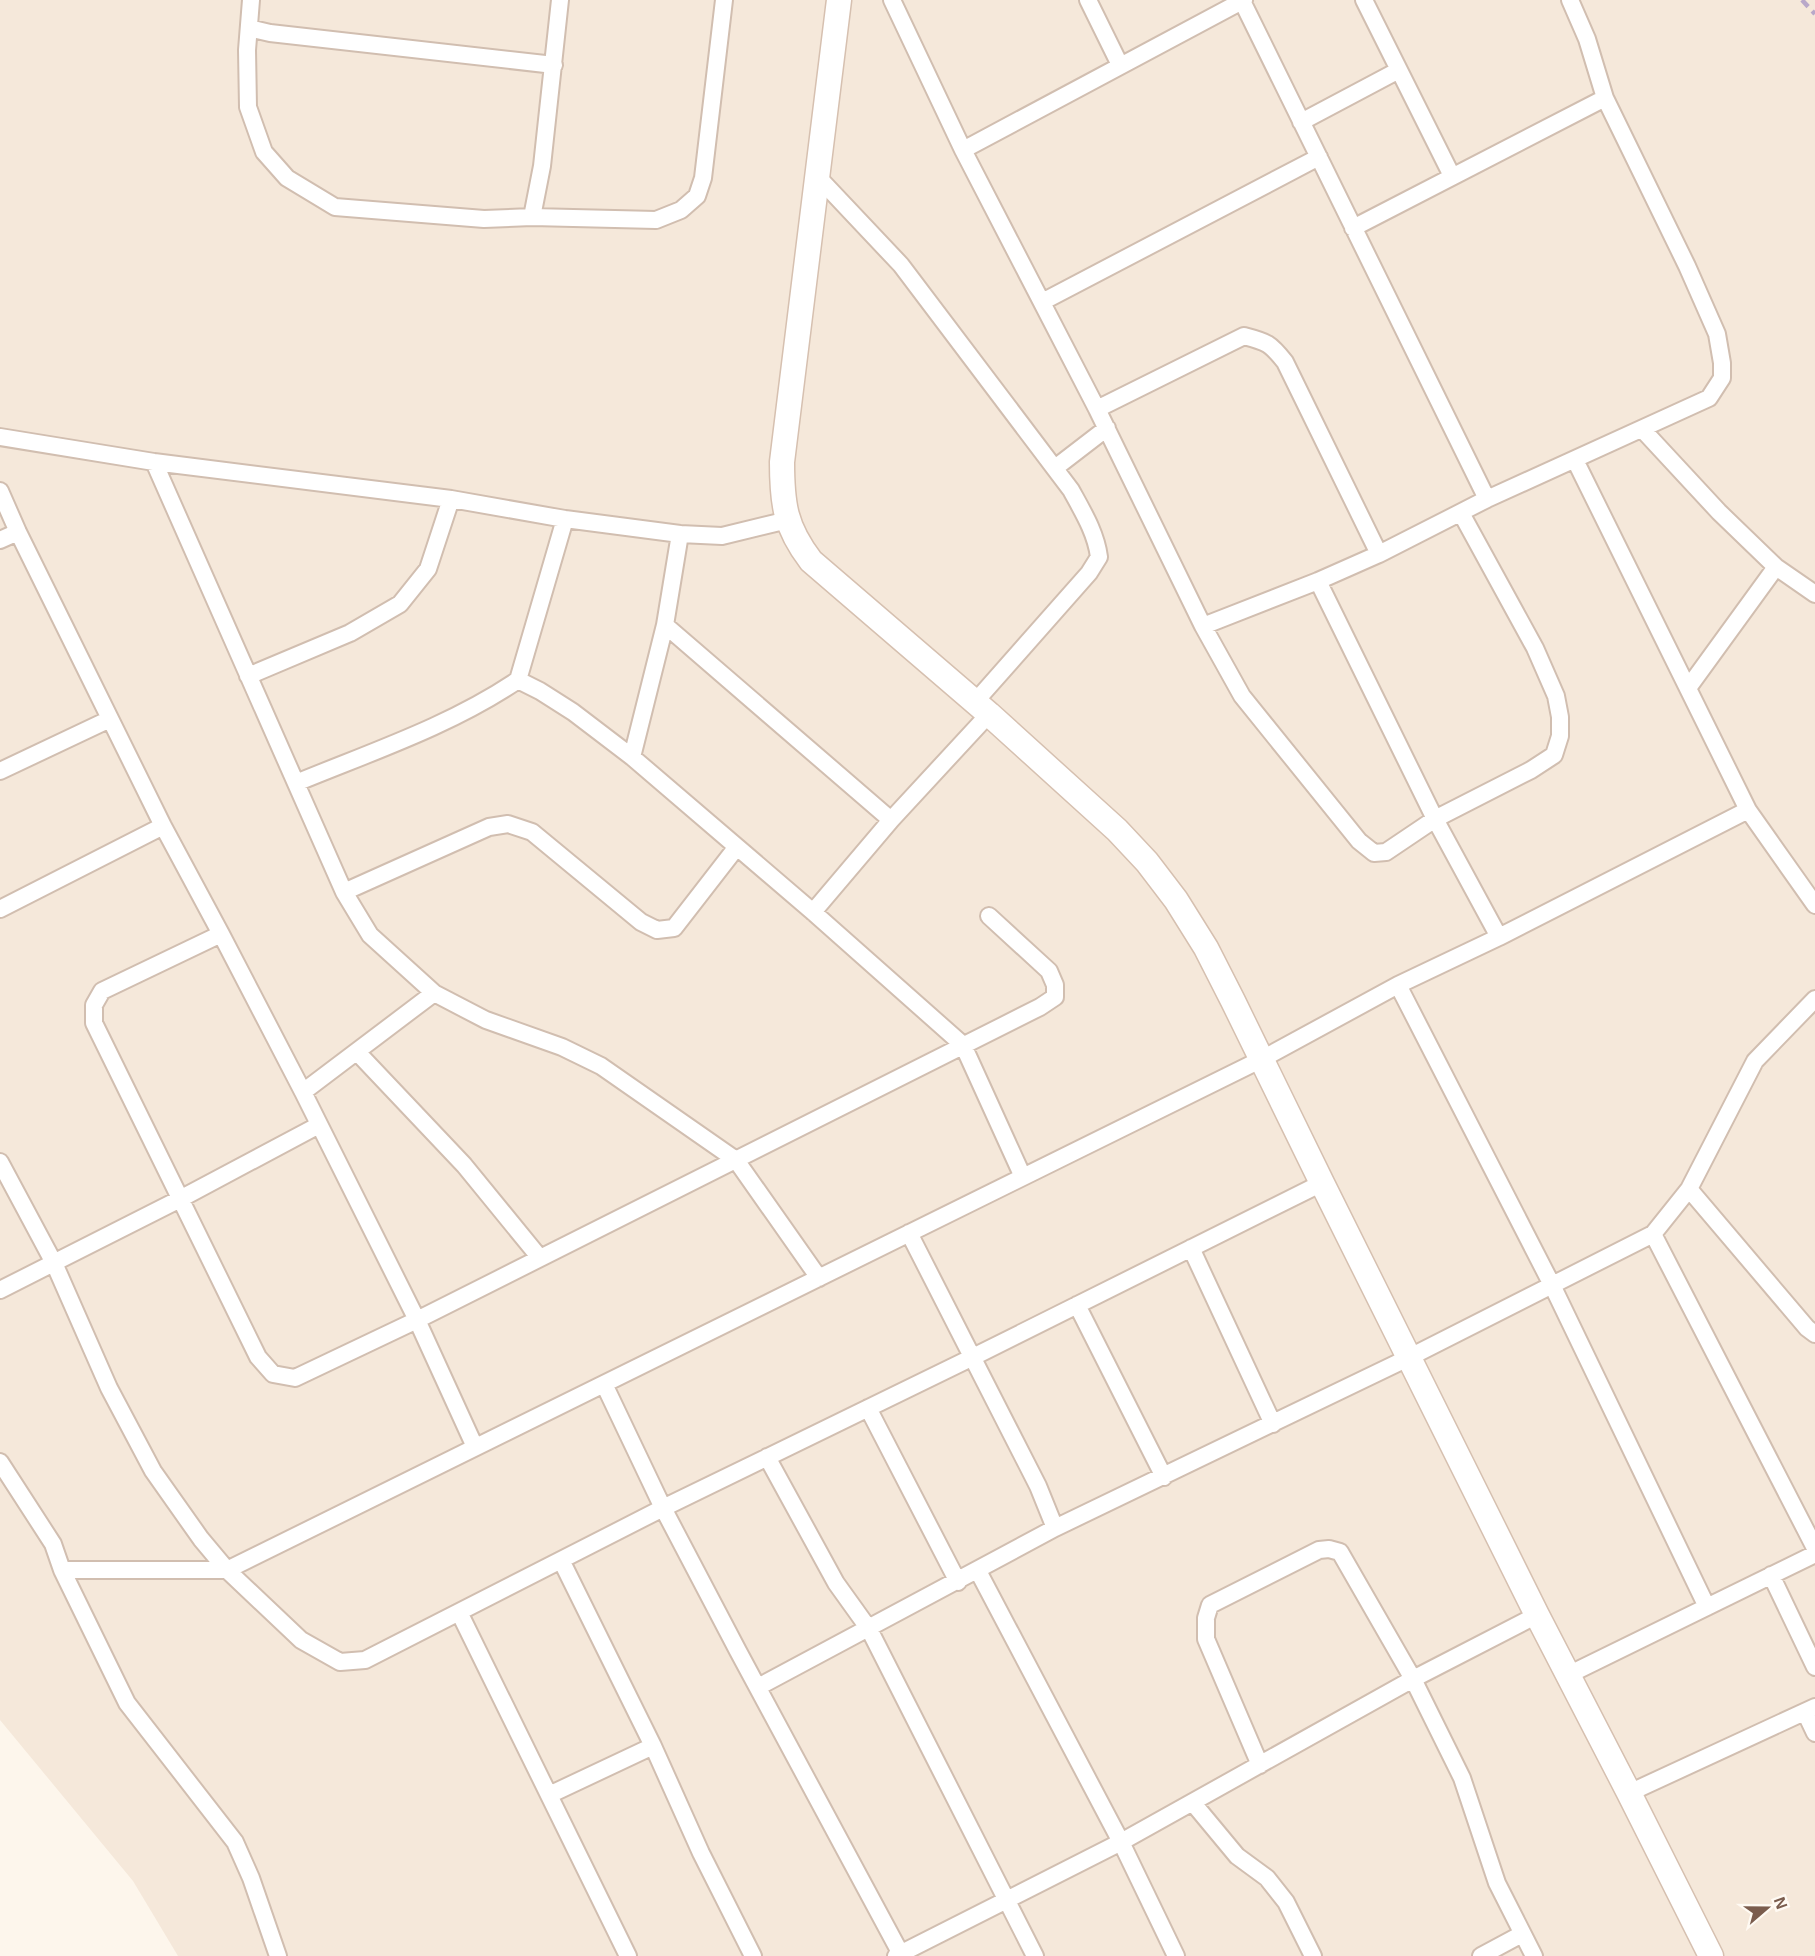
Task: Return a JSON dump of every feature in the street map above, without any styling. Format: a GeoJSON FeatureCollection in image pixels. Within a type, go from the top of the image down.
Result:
{"type":"FeatureCollection","features":[{"type":"Feature","properties":{"kind":"main road"},"geometry":{"type":"LineString","coordinates":[[839,0],[782,462],[782,497],[788,520],[800,546],[811,561],[982,708],[1117,830],[1147,862],[1176,900],[1206,948],[1537,1616],[1711,1956]]}},
{"type":"Feature","properties":{"kind":"street"},"geometry":{"type":"LineString","coordinates":[[251,0],[247,50],[248,107],[264,152],[287,178],[335,207],[484,219],[532,217],[656,220],[681,210],[697,196],[703,178],[724,0]]}},
{"type":"Feature","properties":{"kind":"street"},"geometry":{"type":"LineString","coordinates":[[532,217],[542,166],[561,0]]}},
{"type":"Feature","properties":{"kind":"street"},"geometry":{"type":"LineString","coordinates":[[892,0],[963,150],[1107,428],[1203,627],[1242,696],[1359,841],[1374,853],[1386,852],[1435,819],[1531,770],[1554,755],[1560,736],[1560,717],[1556,696],[1535,648],[1461,513]]}},
{"type":"Feature","properties":{"kind":"street"},"geometry":{"type":"LineString","coordinates":[[1088,0],[1120,66]]}},
{"type":"Feature","properties":{"kind":"street"},"geometry":{"type":"LineString","coordinates":[[1364,0],[1452,177]]}},
{"type":"Feature","properties":{"kind":"street"},"geometry":{"type":"LineString","coordinates":[[1203,627],[1379,554],[1487,499],[1709,398],[1722,378],[1717,334],[1605,98],[1587,39],[1570,0]]}},
{"type":"Feature","properties":{"kind":"street"},"geometry":{"type":"LineString","coordinates":[[963,150],[1243,1],[1487,499]]}},
{"type":"Feature","properties":{"kind":"street"},"geometry":{"type":"LineString","coordinates":[[249,28],[270,33],[554,65]]}},
{"type":"Feature","properties":{"kind":"street"},"geometry":{"type":"LineString","coordinates":[[1301,122],[1399,70]]}},
{"type":"Feature","properties":{"kind":"street"},"geometry":{"type":"LineString","coordinates":[[1353,228],[1605,98]]}},
{"type":"Feature","properties":{"kind":"street"},"geometry":{"type":"LineString","coordinates":[[1042,302],[1318,157]]}},
{"type":"Feature","properties":{"kind":"street"},"geometry":{"type":"LineString","coordinates":[[813,912],[982,708],[1089,573],[1099,557],[1098,544],[1088,521],[1071,490],[1055,468],[901,265],[817,176]]}},
{"type":"Feature","properties":{"kind":"street"},"geometry":{"type":"LineString","coordinates":[[1097,409],[1244,336],[1264,341],[1273,346],[1285,362],[1379,554]]}},
{"type":"Feature","properties":{"kind":"street"},"geometry":{"type":"LineString","coordinates":[[1055,468],[1107,428]]}},
{"type":"Feature","properties":{"kind":"street"},"geometry":{"type":"LineString","coordinates":[[1642,429],[1719,512],[1776,567],[1815,594]]}},
{"type":"Feature","properties":{"kind":"street"},"geometry":{"type":"LineString","coordinates":[[0,437],[154,462],[451,499],[565,519],[680,534],[722,536],[788,520]]}},
{"type":"Feature","properties":{"kind":"street"},"geometry":{"type":"LineString","coordinates":[[1575,460],[1748,810],[1815,905]]}},
{"type":"Feature","properties":{"kind":"street"},"geometry":{"type":"LineString","coordinates":[[154,462],[344,892],[370,935],[434,993],[486,1020],[562,1047],[601,1066],[736,1160],[777,1215],[819,1278]]}},
{"type":"Feature","properties":{"kind":"street"},"geometry":{"type":"LineString","coordinates":[[0,491],[163,826],[303,1092],[417,1320],[475,1447]]}},
{"type":"Feature","properties":{"kind":"street"},"geometry":{"type":"LineString","coordinates":[[248,676],[350,633],[400,604],[428,569],[451,499]]}},
{"type":"Feature","properties":{"kind":"street"},"geometry":{"type":"LineString","coordinates":[[296,783],[450,719],[518,680],[565,519]]}},
{"type":"Feature","properties":{"kind":"street"},"geometry":{"type":"LineString","coordinates":[[0,540],[18,532]]}},
{"type":"Feature","properties":{"kind":"street"},"geometry":{"type":"LineString","coordinates":[[632,757],[664,625],[680,534]]}},
{"type":"Feature","properties":{"kind":"street"},"geometry":{"type":"LineString","coordinates":[[1688,688],[1776,567]]}},
{"type":"Feature","properties":{"kind":"street"},"geometry":{"type":"LineString","coordinates":[[1318,581],[1435,819],[1498,938]]}},
{"type":"Feature","properties":{"kind":"street"},"geometry":{"type":"LineString","coordinates":[[664,625],[891,820]]}},
{"type":"Feature","properties":{"kind":"street"},"geometry":{"type":"LineString","coordinates":[[518,680],[573,712],[632,757],[813,912],[963,1045],[1023,1177]]}},
{"type":"Feature","properties":{"kind":"street"},"geometry":{"type":"LineString","coordinates":[[0,771],[110,719]]}},
{"type":"Feature","properties":{"kind":"street"},"geometry":{"type":"LineString","coordinates":[[62,1570],[227,1570],[1262,1059],[1398,985],[1498,938],[1748,810]]}},
{"type":"Feature","properties":{"kind":"street"},"geometry":{"type":"LineString","coordinates":[[344,892],[489,827],[508,824],[532,832],[641,922],[657,930],[674,928],[736,848]]}},
{"type":"Feature","properties":{"kind":"street"},"geometry":{"type":"LineString","coordinates":[[0,909],[163,826]]}},
{"type":"Feature","properties":{"kind":"street"},"geometry":{"type":"LineString","coordinates":[[221,934],[102,991],[93,1005],[94,1023],[258,1357],[273,1374],[295,1378],[417,1320],[1040,1007],[1055,997],[1055,986],[1049,971],[989,916]]}},
{"type":"Feature","properties":{"kind":"street"},"geometry":{"type":"LineString","coordinates":[[1398,985],[1552,1286],[1707,1607]]}},
{"type":"Feature","properties":{"kind":"street"},"geometry":{"type":"LineString","coordinates":[[303,1092],[434,993]]}},
{"type":"Feature","properties":{"kind":"street"},"geometry":{"type":"LineString","coordinates":[[758,1687],[958,1582],[1055,1528],[1410,1357],[1653,1234],[1689,1189],[1755,1062],[1815,999]]}},
{"type":"Feature","properties":{"kind":"street"},"geometry":{"type":"LineString","coordinates":[[357,1052],[464,1165],[540,1258]]}},
{"type":"Feature","properties":{"kind":"street"},"geometry":{"type":"LineString","coordinates":[[0,1290],[180,1199],[319,1125]]}},
{"type":"Feature","properties":{"kind":"street"},"geometry":{"type":"LineString","coordinates":[[0,1162],[54,1263],[109,1388],[153,1471],[201,1539],[227,1570],[301,1640],[340,1662],[365,1660],[663,1508],[1322,1183]]}},
{"type":"Feature","properties":{"kind":"street"},"geometry":{"type":"LineString","coordinates":[[1689,1189],[1807,1328],[1815,1334]]}},
{"type":"Feature","properties":{"kind":"street"},"geometry":{"type":"LineString","coordinates":[[909,1233],[1038,1486],[1055,1528]]}},
{"type":"Feature","properties":{"kind":"street"},"geometry":{"type":"LineString","coordinates":[[1653,1234],[1815,1548]]}},
{"type":"Feature","properties":{"kind":"street"},"geometry":{"type":"LineString","coordinates":[[1191,1248],[1273,1424]]}},
{"type":"Feature","properties":{"kind":"street"},"geometry":{"type":"LineString","coordinates":[[1077,1305],[1164,1477]]}},
{"type":"Feature","properties":{"kind":"street"},"geometry":{"type":"LineString","coordinates":[[604,1384],[663,1508],[900,1955],[1121,1842],[1413,1679],[1537,1616]]}},
{"type":"Feature","properties":{"kind":"street"},"geometry":{"type":"LineString","coordinates":[[868,1408],[958,1582]]}},
{"type":"Feature","properties":{"kind":"street"},"geometry":{"type":"LineString","coordinates":[[767,1457],[836,1583],[869,1629],[1035,1956]]}},
{"type":"Feature","properties":{"kind":"street"},"geometry":{"type":"LineString","coordinates":[[0,1462],[53,1544],[62,1570],[127,1703],[235,1842],[251,1878],[278,1956]]}},
{"type":"Feature","properties":{"kind":"street"},"geometry":{"type":"LineString","coordinates":[[1260,1765],[1206,1640],[1206,1618],[1210,1605],[1318,1550],[1329,1549],[1340,1552],[1413,1679],[1462,1778],[1497,1883],[1534,1956]]}},
{"type":"Feature","properties":{"kind":"street"},"geometry":{"type":"LineString","coordinates":[[1568,1675],[1815,1554]]}},
{"type":"Feature","properties":{"kind":"street"},"geometry":{"type":"LineString","coordinates":[[561,1560],[653,1746],[701,1853],[753,1956]]}},
{"type":"Feature","properties":{"kind":"street"},"geometry":{"type":"LineString","coordinates":[[978,1571],[1121,1842],[1176,1956]]}},
{"type":"Feature","properties":{"kind":"street"},"geometry":{"type":"LineString","coordinates":[[1771,1575],[1815,1667]]}},
{"type":"Feature","properties":{"kind":"street"},"geometry":{"type":"LineString","coordinates":[[459,1612],[628,1956]]}},
{"type":"Feature","properties":{"kind":"street"},"geometry":{"type":"LineString","coordinates":[[1629,1793],[1810,1710],[1815,1733]]}},
{"type":"Feature","properties":{"kind":"street"},"geometry":{"type":"LineString","coordinates":[[549,1795],[653,1746]]}},
{"type":"Feature","properties":{"kind":"street"},"geometry":{"type":"LineString","coordinates":[[1193,1803],[1237,1856],[1267,1878],[1286,1902],[1312,1956]]}},
{"type":"Feature","properties":{"kind":"street"},"geometry":{"type":"LineString","coordinates":[[1481,1956],[1522,1934]]}},
{"type":"Feature","properties":{"kind":"shaded area"},"geometry":{"type":"Polygon","coordinates":[[[0,0],[1815,0],[1815,1956],[178,1956],[133,1881],[0,1720],[0,0]]]}},
{"type":"Feature","properties":{"kind":"railway"},"geometry":{"type":"LineString","coordinates":[[1802,0],[1815,14]]}}]}
